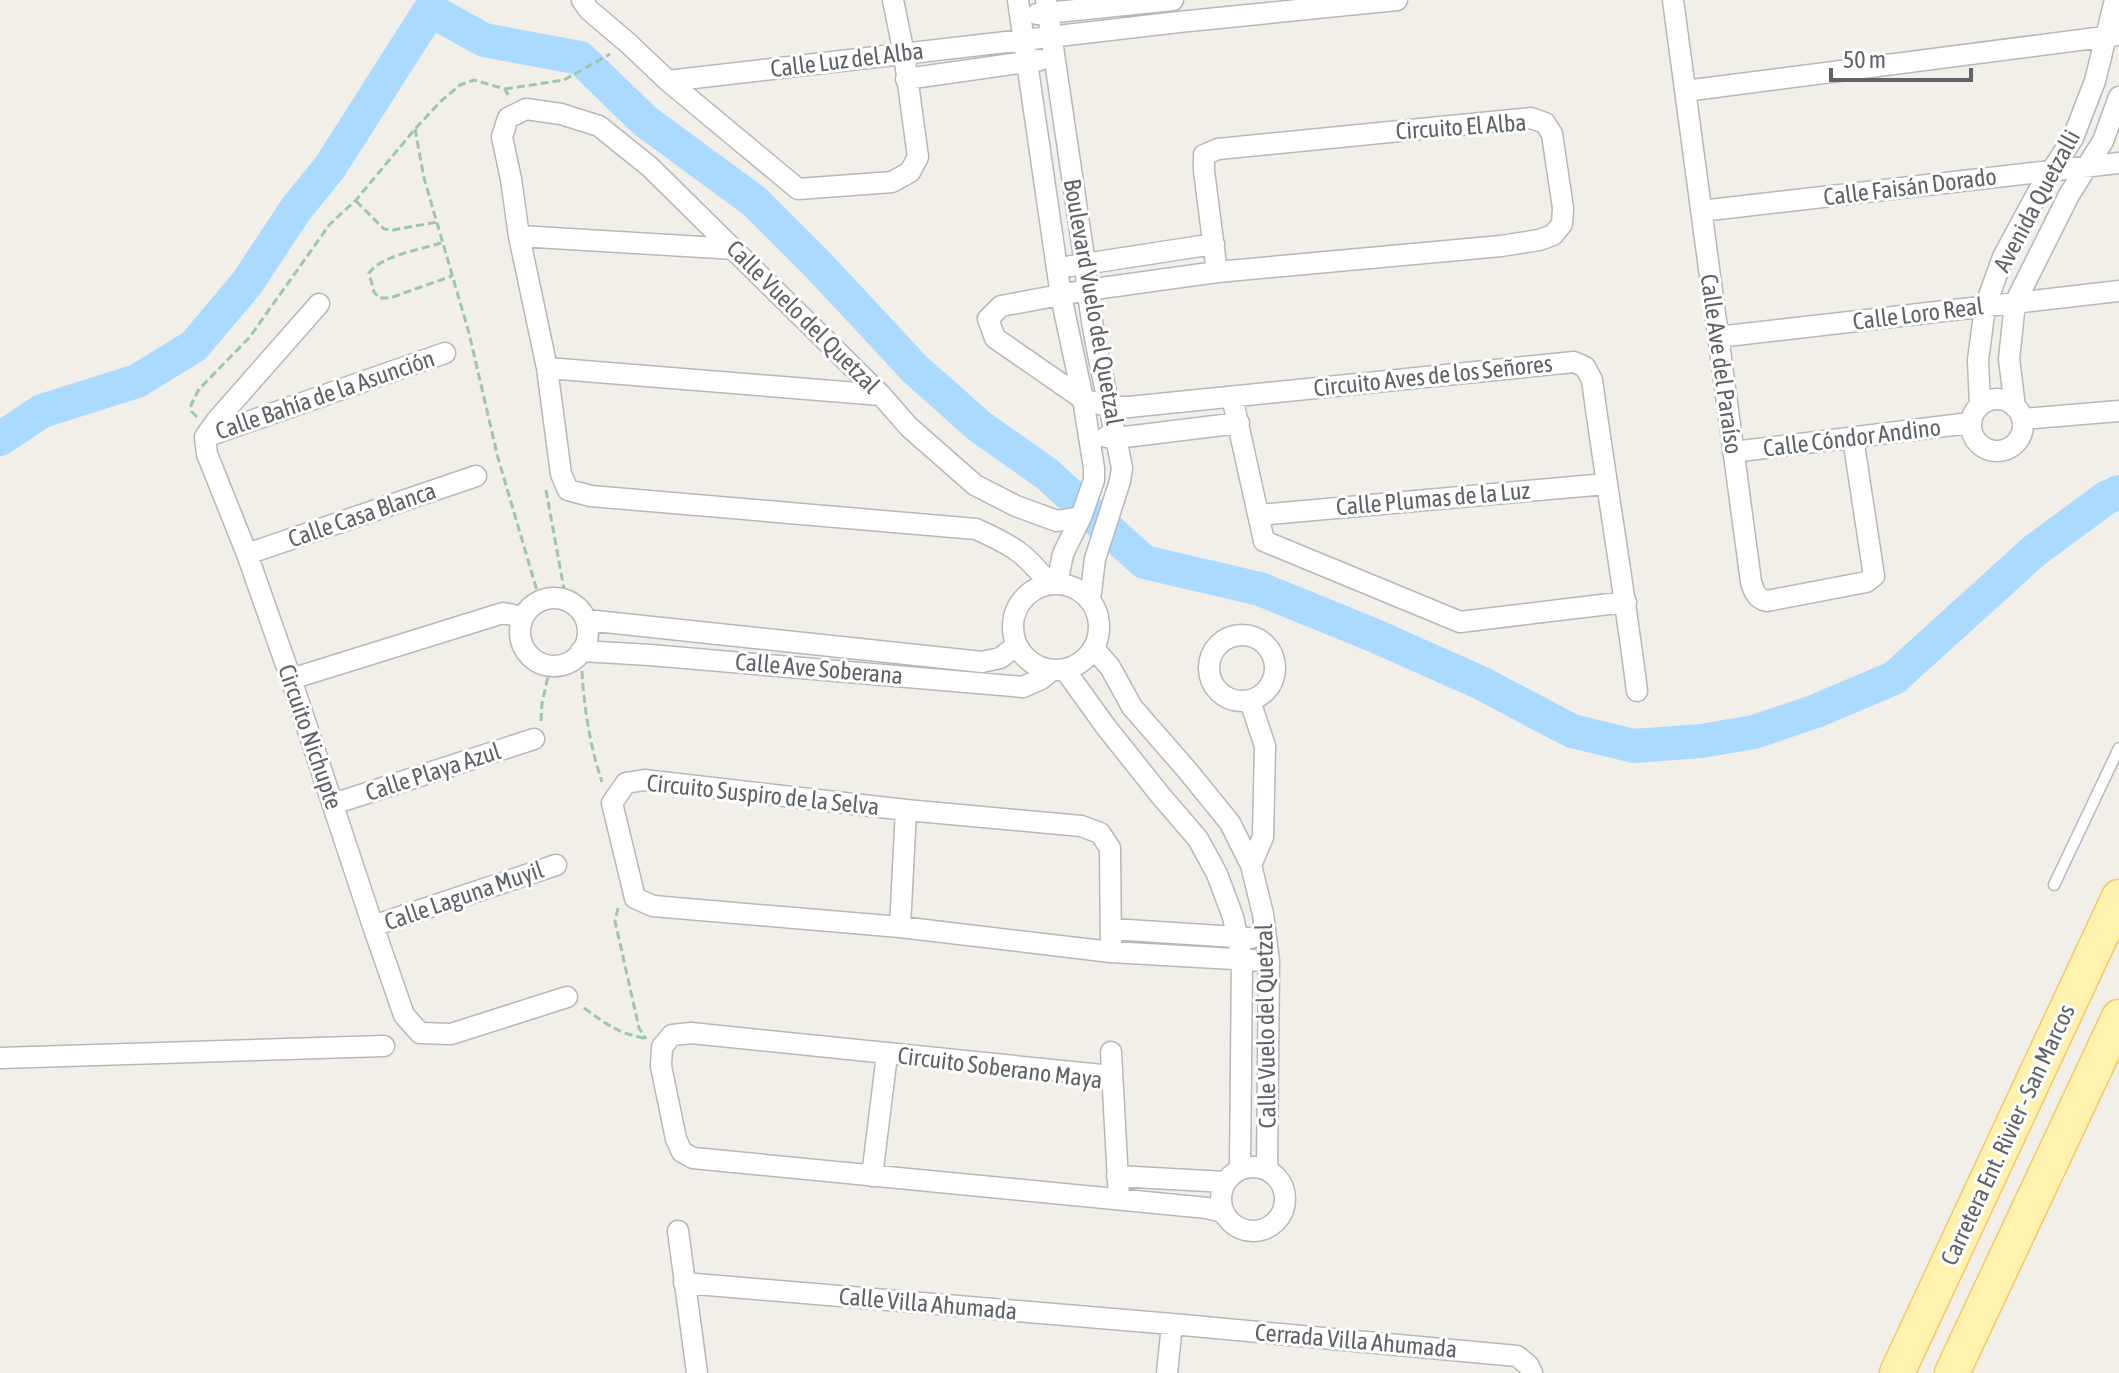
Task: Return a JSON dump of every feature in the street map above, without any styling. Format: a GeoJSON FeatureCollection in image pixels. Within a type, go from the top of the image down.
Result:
{"type":"FeatureCollection","features":[{"type":"Feature","properties":{"kind":"main road","name":"Carretera Ent. Rivier - San Marcos"},"geometry":{"type":"LineString","coordinates":[[1897,1373],[2119,897]]}},
{"type":"Feature","properties":{"kind":"main road","name":"Carretera Ent. Rivier - San Marcos"},"geometry":{"type":"LineString","coordinates":[[1952,1373],[2119,1017]]}},
{"type":"Feature","properties":{"kind":"street"},"geometry":{"type":"LineString","coordinates":[[582,0],[589,10],[668,81],[798,189],[892,182],[910,172],[918,157],[893,0]]}},
{"type":"Feature","properties":{"kind":"street"},"geometry":{"type":"LineString","coordinates":[[1020,8],[1174,0],[1179,22]]}},
{"type":"Feature","properties":{"kind":"street","name":"Calle Luz del Alba"},"geometry":{"type":"LineString","coordinates":[[668,81],[1397,0]]}},
{"type":"Feature","properties":{"kind":"street","name":"Calle Ave del Paraíso"},"geometry":{"type":"LineString","coordinates":[[1673,0],[1751,582],[1761,600],[1866,582],[1874,576],[1853,438]]}},
{"type":"Feature","properties":{"kind":"street","name":"Avenida Quetzalli"},"geometry":{"type":"LineString","coordinates":[[1980,405],[1978,360],[1985,307],[2003,257],[2073,138],[2113,36],[2115,0]]}},
{"type":"Feature","properties":{"kind":"street","name":"Boulevard Vuelo del Quetzal"},"geometry":{"type":"LineString","coordinates":[[1047,7],[1087,290],[1122,468],[1095,559],[1090,600]]}},
{"type":"Feature","properties":{"kind":"street","name":"Boulevard Vuelo del Quetzal"},"geometry":{"type":"LineString","coordinates":[[1020,8],[1061,296],[1090,436],[1094,480],[1053,584]]}},
{"type":"Feature","properties":{"kind":"street"},"geometry":{"type":"LineString","coordinates":[[1685,91],[2113,36]]}},
{"type":"Feature","properties":{"kind":"street","name":"Calle Luz del Alba"},"geometry":{"type":"LineString","coordinates":[[906,79],[1055,58]]}},
{"type":"Feature","properties":{"kind":"street","name":"Avenida Quetzalli"},"geometry":{"type":"LineString","coordinates":[[2019,413],[2009,359],[2015,303],[2069,195],[2103,141],[2119,97]]}},
{"type":"Feature","properties":{"kind":"street"},"geometry":{"type":"LineString","coordinates":[[526,109],[508,118],[502,137],[547,368],[561,474],[568,490],[591,496],[976,529],[1010,545],[1053,584]]}},
{"type":"Feature","properties":{"kind":"street","name":"Calle Vuelo del Quetzal"},"geometry":{"type":"LineString","coordinates":[[526,109],[561,114],[599,126],[650,167],[881,395],[909,427],[975,485],[1016,506],[1057,521],[1081,517]]}},
{"type":"Feature","properties":{"kind":"street","name":"Circuito El Alba"},"geometry":{"type":"LineString","coordinates":[[1083,399],[995,338],[988,319],[1001,306],[1087,290],[1217,272],[1539,240],[1553,235],[1562,224],[1563,208],[1552,134],[1545,123],[1531,118],[1218,149],[1204,155],[1217,272]]}},
{"type":"Feature","properties":{"kind":"street","name":"Calle Faisán Dorado"},"geometry":{"type":"LineString","coordinates":[[1701,211],[2119,163]]}},
{"type":"Feature","properties":{"kind":"street"},"geometry":{"type":"LineString","coordinates":[[519,236],[735,249]]}},
{"type":"Feature","properties":{"kind":"street"},"geometry":{"type":"LineString","coordinates":[[1057,267],[1214,244]]}},
{"type":"Feature","properties":{"kind":"street","name":"Calle Loro Real"},"geometry":{"type":"LineString","coordinates":[[1718,337],[2119,291]]}},
{"type":"Feature","properties":{"kind":"street"},"geometry":{"type":"LineString","coordinates":[[211,429],[319,304]]}},
{"type":"Feature","properties":{"kind":"street","name":"Calle Bahía de la Asunción"},"geometry":{"type":"LineString","coordinates":[[211,429],[445,353]]}},
{"type":"Feature","properties":{"kind":"street","name":"Circuito Aves de los Señores"},"geometry":{"type":"LineString","coordinates":[[1083,399],[1109,407],[1129,407],[1574,362],[1585,367],[1592,380],[1637,691]]}},
{"type":"Feature","properties":{"kind":"street"},"geometry":{"type":"LineString","coordinates":[[547,368],[881,395]]}},
{"type":"Feature","properties":{"kind":"street"},"geometry":{"type":"LineString","coordinates":[[1232,397],[1264,541],[1460,622],[1626,602]]}},
{"type":"Feature","properties":{"kind":"street"},"geometry":{"type":"LineString","coordinates":[[1994,399],[2009,402],[2019,413],[2023,428],[2015,444],[2007,449],[1999,451],[1981,447],[1971,432],[1972,416],[1980,405],[1994,399]]}},
{"type":"Feature","properties":{"kind":"street"},"geometry":{"type":"LineString","coordinates":[[2019,413],[2119,411]]}},
{"type":"Feature","properties":{"kind":"street"},"geometry":{"type":"LineString","coordinates":[[1090,436],[1117,438],[1239,423]]}},
{"type":"Feature","properties":{"kind":"street","name":"Calle Cóndor Andino"},"geometry":{"type":"LineString","coordinates":[[1733,452],[1970,423]]}},
{"type":"Feature","properties":{"kind":"street","name":"Circuito Nichupte"},"geometry":{"type":"LineString","coordinates":[[211,429],[207,454],[247,554],[291,679],[404,1015],[420,1033],[451,1034],[567,997]]}},
{"type":"Feature","properties":{"kind":"street","name":"Calle Casa Blanca"},"geometry":{"type":"LineString","coordinates":[[247,554],[476,476]]}},
{"type":"Feature","properties":{"kind":"street","name":"Calle Plumas de la Luz"},"geometry":{"type":"LineString","coordinates":[[1259,515],[1606,484]]}},
{"type":"Feature","properties":{"kind":"street"},"geometry":{"type":"LineString","coordinates":[[1064,584],[1079,590],[1090,600],[1098,615],[1100,630],[1094,649],[1085,660],[1058,670],[1037,666],[1025,659],[1016,646],[1013,621],[1018,606],[1027,595],[1040,587],[1064,584]]}},
{"type":"Feature","properties":{"kind":"street"},"geometry":{"type":"LineString","coordinates":[[553,598],[566,600],[578,608],[586,620],[588,636],[581,651],[572,660],[548,666],[527,653],[521,642],[523,617],[530,607],[540,601],[553,598]]}},
{"type":"Feature","properties":{"kind":"street"},"geometry":{"type":"LineString","coordinates":[[291,679],[503,613],[523,617]]}},
{"type":"Feature","properties":{"kind":"street","name":"Calle Ave Soberana"},"geometry":{"type":"LineString","coordinates":[[586,620],[982,662],[1000,658],[1016,646]]}},
{"type":"Feature","properties":{"kind":"street","name":"Calle Vuelo del Quetzal"},"geometry":{"type":"LineString","coordinates":[[1094,649],[1110,667],[1132,707],[1230,823],[1251,865],[1268,938],[1267,1170]]}},
{"type":"Feature","properties":{"kind":"street","name":"Calle Ave Soberana"},"geometry":{"type":"LineString","coordinates":[[581,651],[1023,687],[1058,670]]}},
{"type":"Feature","properties":{"kind":"street","name":"Calle Vuelo del Quetzal"},"geometry":{"type":"LineString","coordinates":[[1058,670],[1198,839],[1217,874],[1233,917],[1242,959],[1232,1176]]}},
{"type":"Feature","properties":{"kind":"street"},"geometry":{"type":"LineString","coordinates":[[1250,701],[1265,746],[1263,837],[1251,865]]}},
{"type":"Feature","properties":{"kind":"street","name":"Calle Playa Azul"},"geometry":{"type":"LineString","coordinates":[[333,804],[534,739]]}},
{"type":"Feature","properties":{"kind":"street","name":"Circuito Suspiro de la Selva"},"geometry":{"type":"LineString","coordinates":[[635,898],[612,803],[626,783],[644,780],[906,810],[1081,826],[1100,833],[1110,848],[1111,952]]}},
{"type":"Feature","properties":{"kind":"street","name":"Circuito Suspiro de la Selva"},"geometry":{"type":"LineString","coordinates":[[900,927],[906,810]]}},
{"type":"Feature","properties":{"kind":"street","name":"Calle Laguna Muyil"},"geometry":{"type":"LineString","coordinates":[[373,926],[556,865]]}},
{"type":"Feature","properties":{"kind":"street"},"geometry":{"type":"LineString","coordinates":[[635,898],[653,906],[900,927],[1111,952],[1269,961]]}},
{"type":"Feature","properties":{"kind":"street"},"geometry":{"type":"LineString","coordinates":[[1112,929],[1268,938]]}},
{"type":"Feature","properties":{"kind":"street","name":"Circuito Soberano Maya"},"geometry":{"type":"LineString","coordinates":[[653,1043],[672,1035],[691,1033],[1112,1076],[1119,1199]]}},
{"type":"Feature","properties":{"kind":"street"},"geometry":{"type":"LineString","coordinates":[[653,1043],[661,1066],[676,1139],[682,1152],[693,1158],[1119,1199],[1222,1212]]}},
{"type":"Feature","properties":{"kind":"street"},"geometry":{"type":"LineString","coordinates":[[0,1058],[384,1046]]}},
{"type":"Feature","properties":{"kind":"street"},"geometry":{"type":"LineString","coordinates":[[1111,1052],[1112,1076]]}},
{"type":"Feature","properties":{"kind":"street","name":"Circuito Soberano Maya"},"geometry":{"type":"LineString","coordinates":[[872,1176],[887,1055]]}},
{"type":"Feature","properties":{"kind":"street"},"geometry":{"type":"LineString","coordinates":[[1117,1176],[1232,1176],[1258,1167],[1275,1175],[1285,1192],[1286,1201],[1279,1219],[1263,1230],[1244,1231],[1235,1227],[1222,1212],[1220,1202],[1221,1191],[1232,1176]]}},
{"type":"Feature","properties":{"kind":"street"},"geometry":{"type":"LineString","coordinates":[[678,1231],[697,1373]]}},
{"type":"Feature","properties":{"kind":"street","name":"Calle Villa Ahumada"},"geometry":{"type":"LineString","coordinates":[[684,1283],[1172,1324]]}},
{"type":"Feature","properties":{"kind":"street"},"geometry":{"type":"LineString","coordinates":[[1167,1373],[1172,1324]]}},
{"type":"Feature","properties":{"kind":"street","name":"Cerrada Villa Ahumada"},"geometry":{"type":"LineString","coordinates":[[1172,1324],[1517,1356],[1532,1373]]}},
{"type":"Feature","properties":{"kind":"lane"},"geometry":{"type":"LineString","coordinates":[[2054,885],[2119,748]]}},
{"type":"Feature","properties":{"kind":"path"},"geometry":{"type":"LineString","coordinates":[[211,429],[192,412],[191,405],[199,389],[249,338],[330,224],[356,200],[440,102],[460,85],[474,80],[505,89],[564,80],[628,43]]}},
{"type":"Feature","properties":{"kind":"path"},"geometry":{"type":"LineString","coordinates":[[505,89],[513,103],[526,109]]}},
{"type":"Feature","properties":{"kind":"path"},"geometry":{"type":"LineString","coordinates":[[415,129],[424,178],[469,333],[498,458],[540,601]]}},
{"type":"Feature","properties":{"kind":"path"},"geometry":{"type":"LineString","coordinates":[[356,200],[384,229],[437,222]]}},
{"type":"Feature","properties":{"kind":"path"},"geometry":{"type":"LineString","coordinates":[[443,243],[385,260],[373,267],[369,273],[374,292],[379,298],[390,298],[452,276]]}},
{"type":"Feature","properties":{"kind":"path"},"geometry":{"type":"LineString","coordinates":[[561,474],[549,479],[546,494],[566,600]]}},
{"type":"Feature","properties":{"kind":"path"},"geometry":{"type":"LineString","coordinates":[[581,651],[583,688],[595,761],[612,803]]}},
{"type":"Feature","properties":{"kind":"path"},"geometry":{"type":"LineString","coordinates":[[534,739],[541,725],[549,672],[561,665]]}},
{"type":"Feature","properties":{"kind":"path"},"geometry":{"type":"LineString","coordinates":[[635,898],[619,908],[615,921],[639,1028],[653,1043]]}},
{"type":"Feature","properties":{"kind":"path"},"geometry":{"type":"LineString","coordinates":[[567,997],[607,1025],[653,1043]]}},
{"type":"Feature","properties":{"kind":"waterway"},"geometry":{"type":"LineString","coordinates":[[0,439],[42,411],[137,381],[194,346],[247,283],[296,209],[330,167],[430,10],[484,40],[580,58],[645,121],[754,201],[915,369],[979,426],[1047,474],[1144,562],[1260,589],[1481,683],[1572,731],[1634,746],[1701,741],[1754,732],[1816,711],[1894,678],[2034,551],[2106,498],[2119,492]]}}]}
